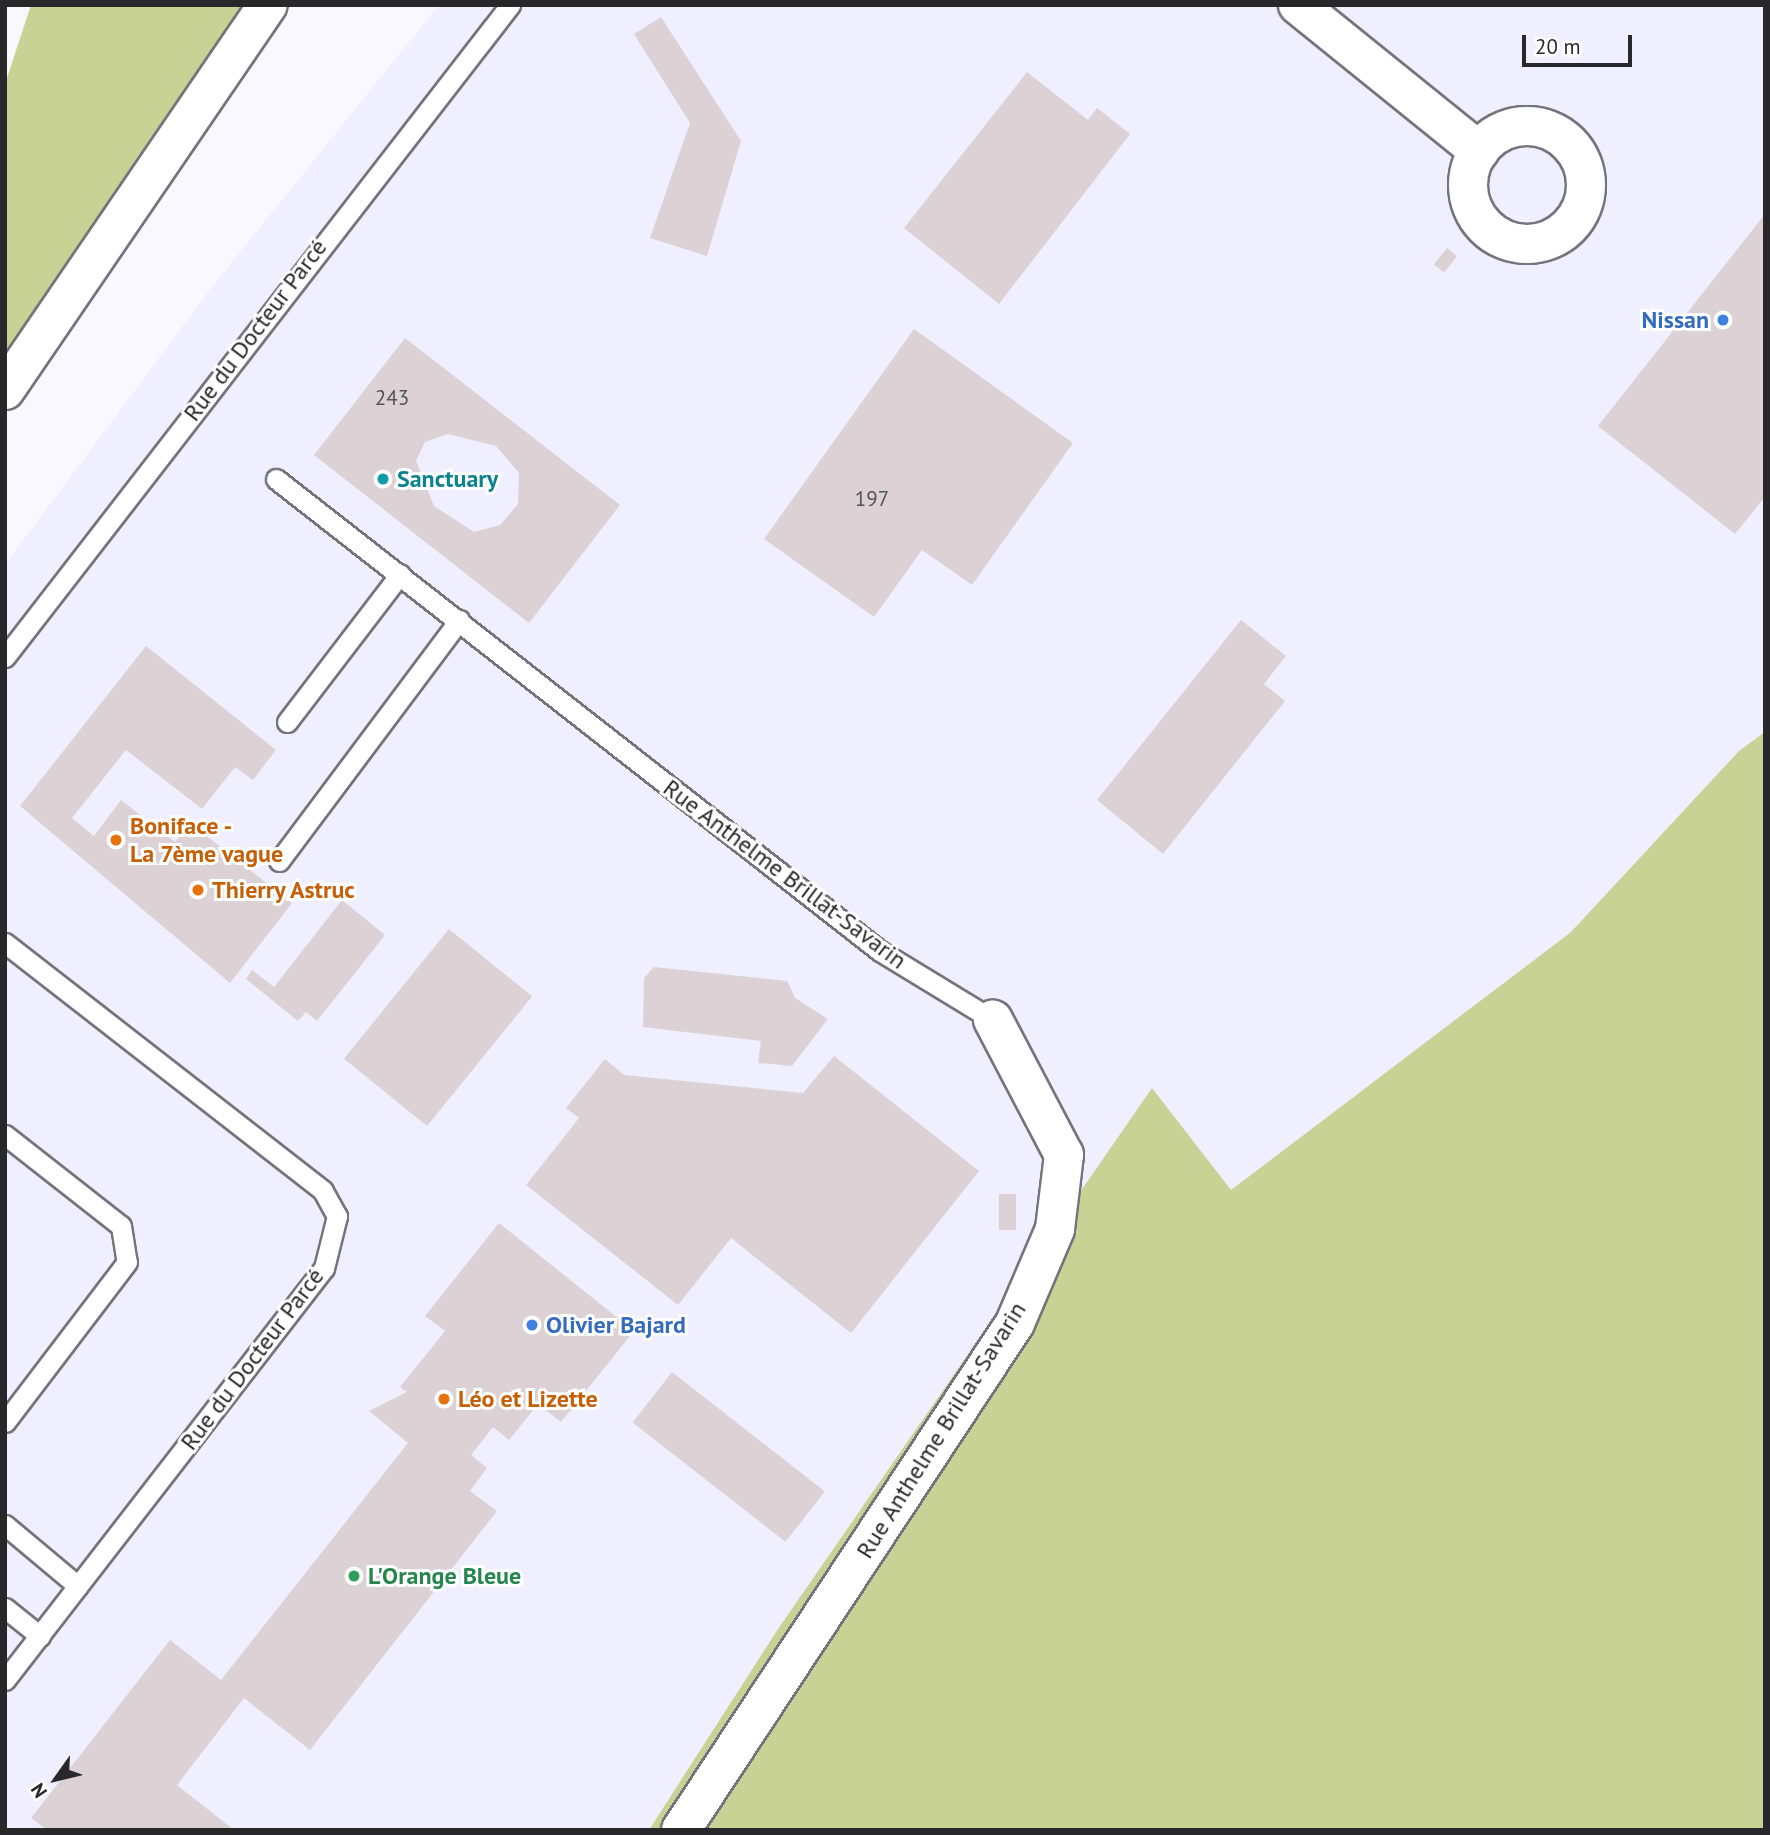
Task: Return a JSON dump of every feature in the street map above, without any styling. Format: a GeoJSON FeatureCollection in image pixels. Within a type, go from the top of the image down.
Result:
{"type":"FeatureCollection","features":[{"type":"Feature","properties":{"kind":"street"},"geometry":{"type":"LineString","coordinates":[[5,390],[268,5]]}},
{"type":"Feature","properties":{"kind":"street"},"geometry":{"type":"LineString","coordinates":[[1298,5],[1479,150]]}},
{"type":"Feature","properties":{"kind":"street","name":"Rue Anthelme Brillat-Savarin"},"geometry":{"type":"LineString","coordinates":[[681,1830],[1015,1323],[1055,1229],[1064,1154],[993,1020]]}},
{"type":"Feature","properties":{"kind":"lane","name":"Rue du Docteur Parcé"},"geometry":{"type":"LineString","coordinates":[[5,657],[510,5]]}},
{"type":"Feature","properties":{"kind":"lane","name":"Rue Anthelme Brillat-Savarin"},"geometry":{"type":"LineString","coordinates":[[276,479],[880,951],[993,1020]]}},
{"type":"Feature","properties":{"kind":"lane"},"geometry":{"type":"LineString","coordinates":[[287,722],[400,574]]}},
{"type":"Feature","properties":{"kind":"lane"},"geometry":{"type":"LineString","coordinates":[[279,861],[459,620]]}},
{"type":"Feature","properties":{"kind":"lane","name":"Rue du Docteur Parcé"},"geometry":{"type":"LineString","coordinates":[[5,943],[323,1191],[337,1216],[324,1268],[5,1680]]}},
{"type":"Feature","properties":{"kind":"lane"},"geometry":{"type":"LineString","coordinates":[[5,1136],[121,1226],[127,1262],[5,1422]]}},
{"type":"Feature","properties":{"kind":"lane"},"geometry":{"type":"LineString","coordinates":[[5,1525],[78,1586]]}},
{"type":"Feature","properties":{"kind":"lane"},"geometry":{"type":"LineString","coordinates":[[5,1608],[40,1636]]}},
{"type":"Feature","properties":{"kind":"shaded area"},"geometry":{"type":"Polygon","coordinates":[[[439,5],[1765,5],[1765,732],[1739,751],[1571,932],[1230,1191],[1152,1089],[778,1629],[649,1830],[5,1830],[5,565],[211,288],[439,5]]]}},
{"type":"Feature","properties":{"kind":"green space"},"geometry":{"type":"Polygon","coordinates":[[[31,5],[245,5],[5,356],[5,84],[31,5]]]}},
{"type":"Feature","properties":{"kind":"green space"},"geometry":{"type":"Polygon","coordinates":[[[1765,732],[1765,1830],[649,1830],[778,1629],[1152,1088],[1231,1190],[1571,932],[1739,751],[1765,732]]]}},
{"type":"Feature","properties":{"kind":"building"},"geometry":{"type":"Polygon","coordinates":[[[661,17],[741,141],[707,256],[650,238],[690,123],[634,34],[661,17]]]}},
{"type":"Feature","properties":{"kind":"building"},"geometry":{"type":"Polygon","coordinates":[[[1027,72],[1088,120],[1097,108],[1130,134],[999,304],[904,228],[1027,72]]]}},
{"type":"Feature","properties":{"kind":"building","name":"Nissan"},"geometry":{"type":"Polygon","coordinates":[[[1765,214],[1765,497],[1735,534],[1598,426],[1765,214]]]}},
{"type":"Feature","properties":{"kind":"building"},"geometry":{"type":"Polygon","coordinates":[[[1447,248],[1457,256],[1444,273],[1434,264],[1447,248]]]}},
{"type":"Feature","properties":{"kind":"building"},"geometry":{"type":"Polygon","coordinates":[[[914,329],[1073,443],[972,585],[922,550],[874,617],[764,539],[914,329]]]}},
{"type":"Feature","properties":{"kind":"building","name":"Sanctuary"},"geometry":{"type":"Polygon","coordinates":[[[405,338],[620,505],[529,623],[314,455],[405,338]],[[448,434],[425,442],[416,461],[434,506],[474,532],[500,525],[518,504],[519,473],[496,446],[448,434]]]}},
{"type":"Feature","properties":{"kind":"building"},"geometry":{"type":"Polygon","coordinates":[[[1241,620],[1286,656],[1264,684],[1285,701],[1163,854],[1097,800],[1241,620]]]}},
{"type":"Feature","properties":{"kind":"building"},"geometry":{"type":"Polygon","coordinates":[[[146,646],[276,750],[253,780],[235,767],[202,809],[126,750],[72,818],[94,836],[121,800],[175,842],[190,823],[292,903],[230,983],[20,806],[146,646]]]}},
{"type":"Feature","properties":{"kind":"building"},"geometry":{"type":"Polygon","coordinates":[[[342,900],[385,935],[317,1021],[306,1012],[298,1021],[246,979],[252,970],[274,987],[342,900]]]}},
{"type":"Feature","properties":{"kind":"building"},"geometry":{"type":"Polygon","coordinates":[[[449,929],[532,996],[427,1126],[344,1059],[449,929]]]}},
{"type":"Feature","properties":{"kind":"building"},"geometry":{"type":"Polygon","coordinates":[[[654,967],[787,981],[795,998],[828,1019],[792,1066],[758,1063],[761,1041],[643,1027],[644,978],[654,967]]]}},
{"type":"Feature","properties":{"kind":"building"},"geometry":{"type":"Polygon","coordinates":[[[834,1056],[979,1171],[851,1333],[731,1238],[678,1305],[526,1185],[579,1118],[566,1108],[605,1059],[624,1075],[803,1093],[834,1056]]]}},
{"type":"Feature","properties":{"kind":"building"},"geometry":{"type":"Polygon","coordinates":[[[999,1194],[1016,1194],[1016,1230],[999,1230],[999,1194]]]}},
{"type":"Feature","properties":{"kind":"building"},"geometry":{"type":"Polygon","coordinates":[[[499,1223],[634,1331],[561,1422],[538,1404],[509,1440],[493,1427],[471,1455],[487,1468],[470,1491],[497,1511],[310,1750],[244,1698],[177,1785],[234,1830],[47,1830],[31,1818],[170,1640],[221,1680],[408,1443],[369,1411],[407,1392],[400,1387],[445,1331],[425,1316],[499,1223]]]}},
{"type":"Feature","properties":{"kind":"building"},"geometry":{"type":"Polygon","coordinates":[[[672,1372],[825,1491],[785,1542],[633,1422],[672,1372]]]}},
{"type":"Feature","properties":{"kind":"place","name":"Nissan"},"geometry":{"type":"Point","coordinates":[1723,320]}},
{"type":"Feature","properties":{"kind":"place","name":"Sanctuary"},"geometry":{"type":"Point","coordinates":[383,479]}},
{"type":"Feature","properties":{"kind":"place","name":"Boniface - La 7ème vague"},"geometry":{"type":"Point","coordinates":[116,840]}},
{"type":"Feature","properties":{"kind":"place","name":"Thierry Astruc"},"geometry":{"type":"Point","coordinates":[198,890]}},
{"type":"Feature","properties":{"kind":"place","name":"Olivier Bajard"},"geometry":{"type":"Point","coordinates":[532,1325]}},
{"type":"Feature","properties":{"kind":"place","name":"Léo et Lizette"},"geometry":{"type":"Point","coordinates":[444,1399]}},
{"type":"Feature","properties":{"kind":"place","name":"L'Orange Bleue"},"geometry":{"type":"Point","coordinates":[354,1576]}}]}
